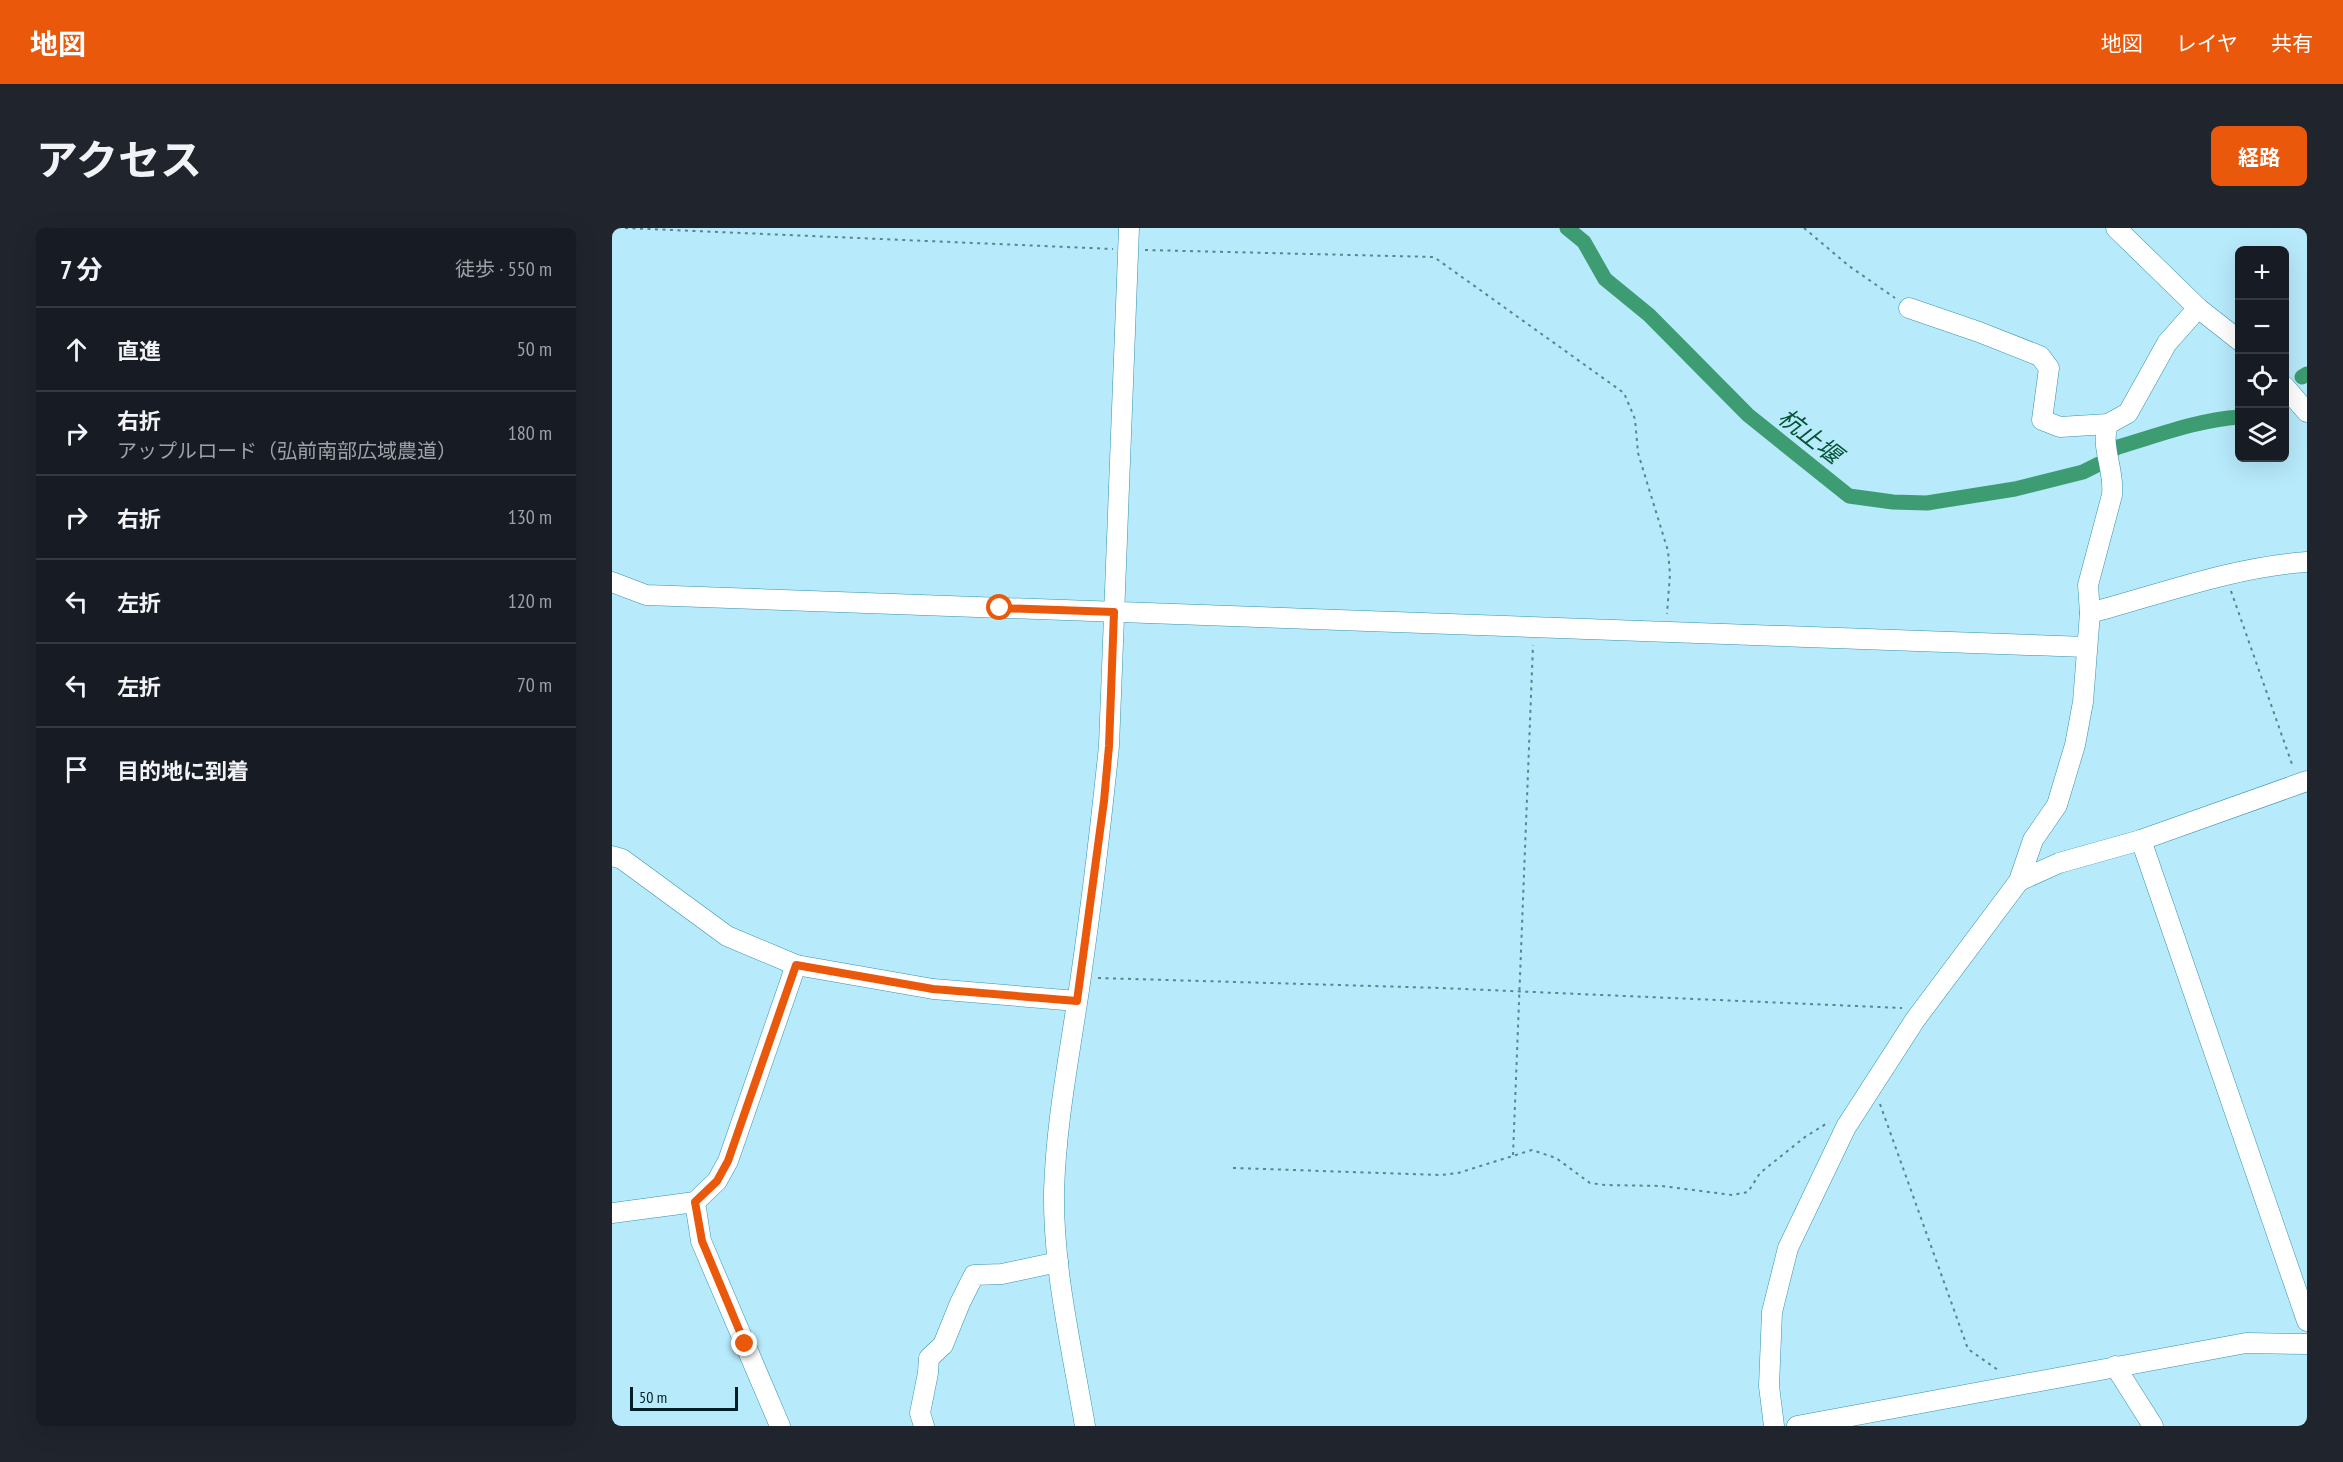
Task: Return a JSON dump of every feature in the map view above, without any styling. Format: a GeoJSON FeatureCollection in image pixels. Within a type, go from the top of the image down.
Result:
{"type":"FeatureCollection","features":[{"type":"Feature","properties":{"kind":"street"},"geometry":{"type":"LineString","coordinates":[[1085,1426],[1058,1262],[1054,1195],[1056,1152],[1102,819],[1109,746],[1129,228]]}},
{"type":"Feature","properties":{"kind":"street"},"geometry":{"type":"LineString","coordinates":[[2116,228],[2198,308],[2235,337]]}},
{"type":"Feature","properties":{"kind":"street"},"geometry":{"type":"LineString","coordinates":[[1909,308],[2040,356],[2049,368],[2042,420],[2060,427],[2108,424],[2128,413],[2167,343],[2198,308]]}},
{"type":"Feature","properties":{"kind":"street"},"geometry":{"type":"LineString","coordinates":[[2289,392],[2307,412]]}},
{"type":"Feature","properties":{"kind":"street"},"geometry":{"type":"LineString","coordinates":[[1774,1426],[1769,1386],[1772,1312],[1788,1248],[1846,1126],[1923,1009],[2019,881],[2033,840],[2057,806],[2075,745],[2083,702],[2090,613],[2088,585],[2113,482],[2104,434],[2108,424]]}},
{"type":"Feature","properties":{"kind":"street"},"geometry":{"type":"LineString","coordinates":[[2090,613],[2225,574],[2307,562]]}},
{"type":"Feature","properties":{"kind":"street"},"geometry":{"type":"LineString","coordinates":[[612,582],[646,595],[2086,647]]}},
{"type":"Feature","properties":{"kind":"street"},"geometry":{"type":"LineString","coordinates":[[2019,881],[2060,863],[2141,840],[2303,782]]}},
{"type":"Feature","properties":{"kind":"street"},"geometry":{"type":"LineString","coordinates":[[2141,840],[2307,1321]]}},
{"type":"Feature","properties":{"kind":"street"},"geometry":{"type":"LineString","coordinates":[[612,856],[622,859],[727,936],[796,965],[933,989],[1077,1001]]}},
{"type":"Feature","properties":{"kind":"street"},"geometry":{"type":"LineString","coordinates":[[612,1213],[695,1202],[717,1181],[728,1161],[796,965]]}},
{"type":"Feature","properties":{"kind":"street"},"geometry":{"type":"LineString","coordinates":[[695,1202],[702,1241],[780,1426]]}},
{"type":"Feature","properties":{"kind":"street"},"geometry":{"type":"LineString","coordinates":[[922,1419],[928,1358],[943,1345],[974,1275],[1002,1274],[1058,1262]]}},
{"type":"Feature","properties":{"kind":"street"},"geometry":{"type":"LineString","coordinates":[[1797,1426],[2246,1343],[2307,1344]]}},
{"type":"Feature","properties":{"kind":"street"},"geometry":{"type":"LineString","coordinates":[[2115,1366],[2153,1426]]}},
{"type":"Feature","properties":{"kind":"path"},"geometry":{"type":"LineString","coordinates":[[625,228],[1128,249],[1434,257],[1624,393],[1635,419],[1638,453],[1668,551],[1670,574],[1666,632]]}},
{"type":"Feature","properties":{"kind":"path"},"geometry":{"type":"LineString","coordinates":[[1804,228],[1849,266],[1909,308]]}},
{"type":"Feature","properties":{"kind":"path"},"geometry":{"type":"LineString","coordinates":[[2225,574],[2303,782]]}},
{"type":"Feature","properties":{"kind":"path"},"geometry":{"type":"LineString","coordinates":[[1513,1155],[1534,627]]}},
{"type":"Feature","properties":{"kind":"path"},"geometry":{"type":"LineString","coordinates":[[1081,978],[1520,992],[1923,1009]]}},
{"type":"Feature","properties":{"kind":"path"},"geometry":{"type":"LineString","coordinates":[[1873,1084],[1968,1349],[2017,1384]]}},
{"type":"Feature","properties":{"kind":"path"},"geometry":{"type":"LineString","coordinates":[[1233,1167],[1441,1175],[1458,1173],[1532,1150],[1556,1158],[1590,1183],[1662,1186],[1732,1195],[1748,1192],[1760,1173],[1805,1137],[1834,1119]]}},
{"type":"Feature","properties":{"kind":"waterway","name":"杭止堰"},"geometry":{"type":"LineString","coordinates":[[1567,228],[1584,242],[1605,279],[1649,315],[1748,415],[1849,496],[1893,502],[1927,503],[2015,489],[2083,472],[2099,464]]}},
{"type":"Feature","properties":{"kind":"waterway","name":"杭止堰"},"geometry":{"type":"LineString","coordinates":[[2302,377],[2307,374]]}},
{"type":"Feature","properties":{"kind":"waterway","name":"杭止堰"},"geometry":{"type":"LineString","coordinates":[[2110,452],[2118,447],[2178,429],[2235,418]]}},
{"type":"Feature","properties":{"kind":"route"},"geometry":{"type":"LineString","coordinates":[[745,1344],[702,1241],[695,1202],[706,1194],[717,1181],[728,1161],[796,965],[933,989],[1077,1001],[1104,801],[1109,746],[1114,612],[1000,608]]}}]}
